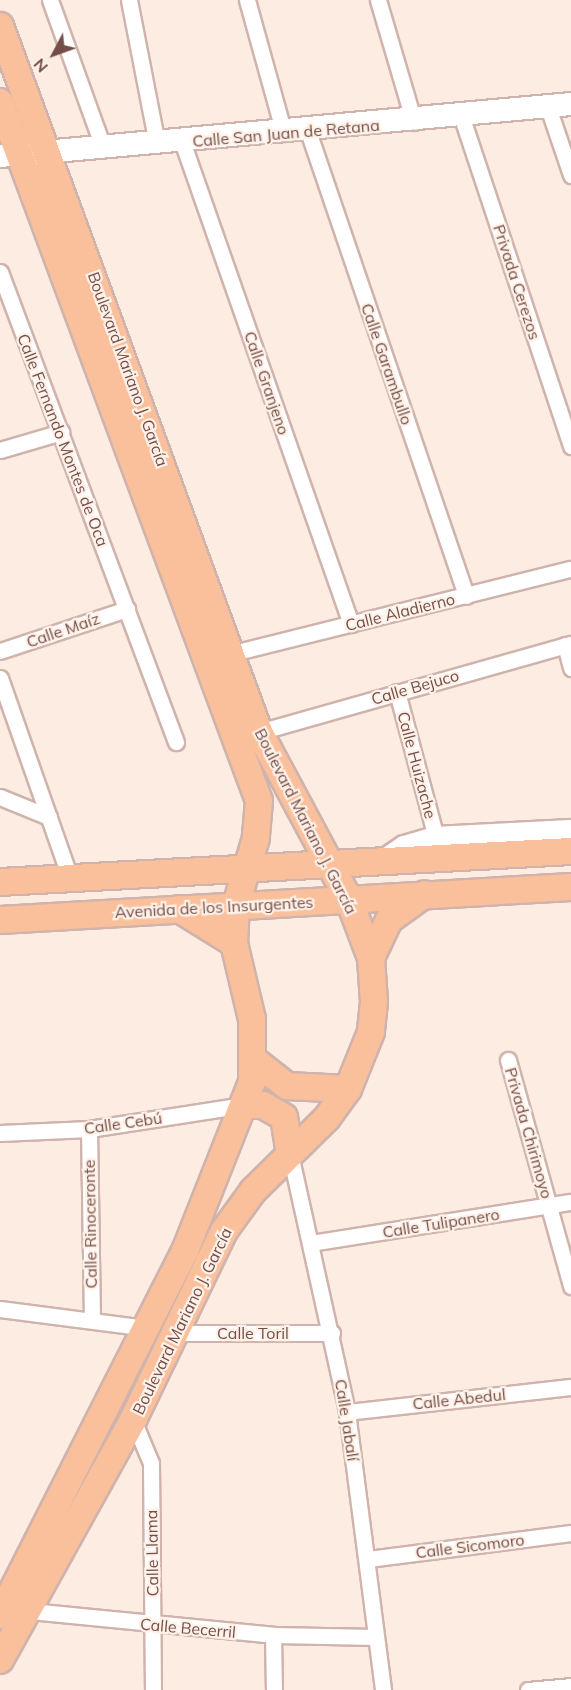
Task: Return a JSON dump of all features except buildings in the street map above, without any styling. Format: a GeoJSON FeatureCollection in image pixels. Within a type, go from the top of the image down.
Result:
{"type":"FeatureCollection","features":[{"type":"Feature","properties":{"kind":"main road","name":"Boulevard Mariano J. García"},"geometry":{"type":"LineString","coordinates":[[0,26],[51,152],[204,615],[259,801],[248,866],[236,905],[234,943],[252,1019],[255,1061],[244,1105],[189,1240],[8,1611],[0,1660]]}},
{"type":"Feature","properties":{"kind":"main road","name":"Boulevard Mariano J. García"},"geometry":{"type":"LineString","coordinates":[[0,102],[10,155],[204,615],[229,654],[259,732],[349,900],[371,958],[370,1032],[348,1089],[290,1154],[253,1191],[225,1230],[133,1420],[8,1611]]}},
{"type":"Feature","properties":{"kind":"main road"},"geometry":{"type":"LineString","coordinates":[[0,882],[248,866],[571,851]]}},
{"type":"Feature","properties":{"kind":"main road","name":"Avenida de los Insurgentes"},"geometry":{"type":"LineString","coordinates":[[0,920],[349,900],[428,893],[571,887]]}},
{"type":"Feature","properties":{"kind":"main road"},"geometry":{"type":"LineString","coordinates":[[371,958],[389,920],[428,893]]}},
{"type":"Feature","properties":{"kind":"main road"},"geometry":{"type":"LineString","coordinates":[[178,909],[234,943]]}},
{"type":"Feature","properties":{"kind":"main road"},"geometry":{"type":"LineString","coordinates":[[255,1061],[287,1086],[348,1089]]}},
{"type":"Feature","properties":{"kind":"main road"},"geometry":{"type":"LineString","coordinates":[[244,1105],[263,1105],[284,1118],[290,1154]]}},
{"type":"Feature","properties":{"kind":"street"},"geometry":{"type":"LineString","coordinates":[[50,0],[104,147]]}},
{"type":"Feature","properties":{"kind":"street"},"geometry":{"type":"LineString","coordinates":[[129,0],[157,144]]}},
{"type":"Feature","properties":{"kind":"street"},"geometry":{"type":"LineString","coordinates":[[247,0],[284,133]]}},
{"type":"Feature","properties":{"kind":"street"},"geometry":{"type":"LineString","coordinates":[[378,0],[414,122]]}},
{"type":"Feature","properties":{"kind":"street","name":"Calle San Juan de Retana"},"geometry":{"type":"LineString","coordinates":[[10,155],[462,118],[571,104]]}},
{"type":"Feature","properties":{"kind":"street"},"geometry":{"type":"LineString","coordinates":[[548,107],[571,175]]}},
{"type":"Feature","properties":{"kind":"street","name":"Privada Cerezos"},"geometry":{"type":"LineString","coordinates":[[462,118],[571,446]]}},
{"type":"Feature","properties":{"kind":"street","name":"Calle Garambullo"},"geometry":{"type":"LineString","coordinates":[[308,131],[466,596]]}},
{"type":"Feature","properties":{"kind":"street","name":"Calle Granjeno"},"geometry":{"type":"LineString","coordinates":[[182,141],[351,624]]}},
{"type":"Feature","properties":{"kind":"street","name":"Calle Fernando Montes de Oca"},"geometry":{"type":"LineString","coordinates":[[0,272],[176,742]]}},
{"type":"Feature","properties":{"kind":"street"},"geometry":{"type":"LineString","coordinates":[[0,450],[61,432]]}},
{"type":"Feature","properties":{"kind":"street","name":"Calle Aladierno"},"geometry":{"type":"LineString","coordinates":[[229,654],[571,569]]}},
{"type":"Feature","properties":{"kind":"street","name":"Calle Maíz"},"geometry":{"type":"LineString","coordinates":[[0,651],[127,609]]}},
{"type":"Feature","properties":{"kind":"street"},"geometry":{"type":"LineString","coordinates":[[568,644],[571,668]]}},
{"type":"Feature","properties":{"kind":"street","name":"Calle Bejuco"},"geometry":{"type":"LineString","coordinates":[[259,732],[568,644]]}},
{"type":"Feature","properties":{"kind":"street"},"geometry":{"type":"LineString","coordinates":[[0,678],[70,878]]}},
{"type":"Feature","properties":{"kind":"street","name":"Calle Huizache"},"geometry":{"type":"LineString","coordinates":[[397,692],[436,838]]}},
{"type":"Feature","properties":{"kind":"street"},"geometry":{"type":"LineString","coordinates":[[0,797],[50,817]]}},
{"type":"Feature","properties":{"kind":"street"},"geometry":{"type":"LineString","coordinates":[[385,860],[404,847],[436,838],[571,831]]}},
{"type":"Feature","properties":{"kind":"street","name":"Privada Chirimoyo"},"geometry":{"type":"LineString","coordinates":[[508,1060],[571,1286]]}},
{"type":"Feature","properties":{"kind":"street","name":"Calle Cebú"},"geometry":{"type":"LineString","coordinates":[[0,1133],[88,1129],[244,1105]]}},
{"type":"Feature","properties":{"kind":"street","name":"Calle Rinoceronte"},"geometry":{"type":"LineString","coordinates":[[88,1129],[92,1320]]}},
{"type":"Feature","properties":{"kind":"street","name":"Calle Jabalí"},"geometry":{"type":"LineString","coordinates":[[290,1154],[332,1333],[347,1412],[368,1559],[383,1690]]}},
{"type":"Feature","properties":{"kind":"street","name":"Calle Tulipanero"},"geometry":{"type":"LineString","coordinates":[[311,1243],[571,1202]]}},
{"type":"Feature","properties":{"kind":"street"},"geometry":{"type":"LineString","coordinates":[[0,1309],[146,1328]]}},
{"type":"Feature","properties":{"kind":"street","name":"Calle Toril"},"geometry":{"type":"LineString","coordinates":[[174,1333],[332,1333]]}},
{"type":"Feature","properties":{"kind":"street","name":"Calle Abedul"},"geometry":{"type":"LineString","coordinates":[[347,1412],[571,1387]]}},
{"type":"Feature","properties":{"kind":"street","name":"Calle Llama"},"geometry":{"type":"LineString","coordinates":[[133,1420],[151,1463],[153,1690]]}},
{"type":"Feature","properties":{"kind":"street","name":"Calle Sicomoro"},"geometry":{"type":"LineString","coordinates":[[368,1559],[571,1533]]}},
{"type":"Feature","properties":{"kind":"street","name":"Calle Becerril"},"geometry":{"type":"LineString","coordinates":[[8,1611],[273,1635],[376,1637]]}},
{"type":"Feature","properties":{"kind":"street"},"geometry":{"type":"LineString","coordinates":[[273,1635],[274,1690]]}},
{"type":"Feature","properties":{"kind":"street"},"geometry":{"type":"LineString","coordinates":[[528,1690],[571,1686]]}}]}
